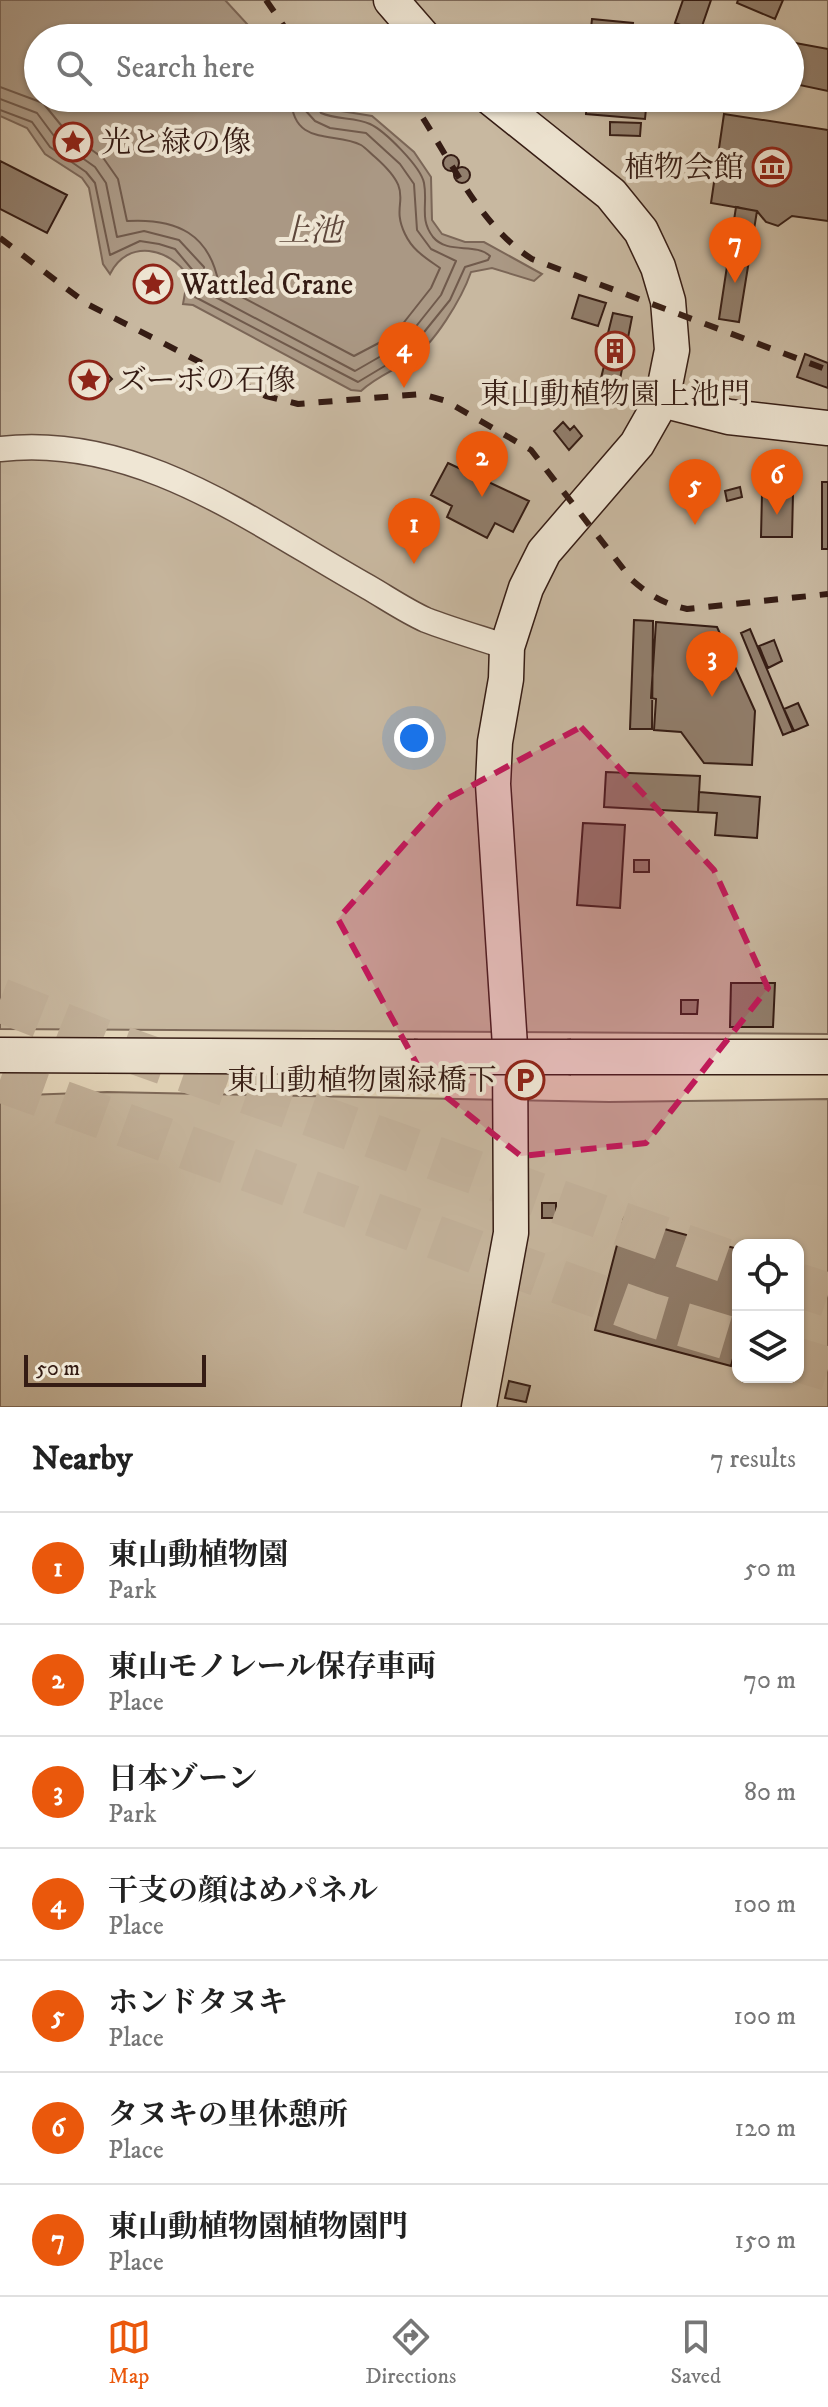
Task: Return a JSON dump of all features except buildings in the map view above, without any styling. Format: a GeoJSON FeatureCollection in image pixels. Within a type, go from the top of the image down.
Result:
{"type":"FeatureCollection","features":[{"type":"Feature","properties":{"kind":"street"},"geometry":{"type":"LineString","coordinates":[[391,0],[412,24]]}},
{"type":"Feature","properties":{"kind":"street"},"geometry":{"type":"LineString","coordinates":[[479,1407],[511,1233],[510,1046],[493,784],[507,647],[526,588],[544,552],[637,444],[662,400],[672,350],[668,301],[658,267],[641,231],[611,194],[508,112]]}},
{"type":"Feature","properties":{"kind":"street"},"geometry":{"type":"LineString","coordinates":[[662,400],[729,417],[828,428]]}},
{"type":"Feature","properties":{"kind":"street"},"geometry":{"type":"LineString","coordinates":[[0,449],[80,448],[127,461],[211,496],[425,619],[507,647]]}},
{"type":"Feature","properties":{"kind":"street"},"geometry":{"type":"LineString","coordinates":[[0,1055],[828,1057]]}},
{"type":"Feature","properties":{"kind":"highlighted area"},"geometry":{"type":"Polygon","coordinates":[[[581,727],[714,870],[768,988],[646,1143],[521,1156],[426,1081],[338,919],[443,801],[581,727]]]}},
{"type":"Feature","properties":{"kind":"shaded area"},"geometry":{"type":"Polygon","coordinates":[[[0,0],[828,0],[828,1034],[0,1029],[0,0]]]}},
{"type":"Feature","properties":{"kind":"shaded area"},"geometry":{"type":"Polygon","coordinates":[[[107,1092],[609,1102],[828,1099],[828,1407],[0,1407],[0,1096],[107,1092]]]}},
{"type":"Feature","properties":{"kind":"water","name":"上池"},"geometry":{"type":"Polygon","coordinates":[[[0,0],[225,0],[247,24],[24,24],[24,112],[347,112],[372,116],[414,152],[431,177],[432,220],[442,234],[465,242],[484,242],[542,274],[534,281],[492,268],[471,272],[454,307],[419,353],[361,391],[351,390],[193,305],[183,304],[188,276],[171,259],[149,251],[138,251],[127,255],[110,274],[103,264],[89,188],[82,178],[45,154],[27,128],[0,116],[0,0]]]}},
{"type":"Feature","properties":{"kind":"tunnel"},"geometry":{"type":"LineString","coordinates":[[0,1000],[103,1041],[732,1263]]}},
{"type":"Feature","properties":{"kind":"tunnel"},"geometry":{"type":"LineString","coordinates":[[0,1080],[648,1314],[732,1339]]}},
{"type":"Feature","properties":{"kind":"tunnel"},"geometry":{"type":"LineString","coordinates":[[804,1287],[828,1295]]}},
{"type":"Feature","properties":{"kind":"tunnel"},"geometry":{"type":"LineString","coordinates":[[804,1362],[828,1369]]}},
{"type":"Feature","properties":{"kind":"railway"},"geometry":{"type":"LineString","coordinates":[[266,0],[282,24]]}},
{"type":"Feature","properties":{"kind":"railway"},"geometry":{"type":"LineString","coordinates":[[419,112],[482,211],[514,246],[532,259],[828,370]]}},
{"type":"Feature","properties":{"kind":"railway"},"geometry":{"type":"LineString","coordinates":[[0,238],[87,304],[266,396],[298,404],[422,394],[446,401],[531,450],[632,580],[664,602],[687,609],[828,594]]}},
{"type":"Feature","properties":{"kind":"place","name":"光と緑の像"},"geometry":{"type":"Point","coordinates":[73,142]}},
{"type":"Feature","properties":{"kind":"place","name":"植物会館"},"geometry":{"type":"Point","coordinates":[772,167]}},
{"type":"Feature","properties":{"kind":"place","name":"東山動植物園植物園門"},"geometry":{"type":"Point","coordinates":[735,283]}},
{"type":"Feature","properties":{"kind":"place","name":"Wattled Crane"},"geometry":{"type":"Point","coordinates":[153,284]}},
{"type":"Feature","properties":{"kind":"place","name":"東山動植物園上池門"},"geometry":{"type":"Point","coordinates":[615,351]}},
{"type":"Feature","properties":{"kind":"place","name":"ズーボの石像"},"geometry":{"type":"Point","coordinates":[89,380]}},
{"type":"Feature","properties":{"kind":"place","name":"干支の顔はめパネル"},"geometry":{"type":"Point","coordinates":[404,388]}},
{"type":"Feature","properties":{"kind":"place","name":"東山モノレール保存車両"},"geometry":{"type":"Point","coordinates":[482,497]}},
{"type":"Feature","properties":{"kind":"place","name":"タヌキの里休憩所"},"geometry":{"type":"Point","coordinates":[777,515]}},
{"type":"Feature","properties":{"kind":"place","name":"ホンドタヌキ"},"geometry":{"type":"Point","coordinates":[695,525]}},
{"type":"Feature","properties":{"kind":"place","name":"東山動植物園"},"geometry":{"type":"Point","coordinates":[414,564]}},
{"type":"Feature","properties":{"kind":"place","name":"日本ゾーン"},"geometry":{"type":"Point","coordinates":[712,697]}},
{"type":"Feature","properties":{"kind":"place","name":"東山動植物園緑橋下"},"geometry":{"type":"Point","coordinates":[525,1080]}}]}
